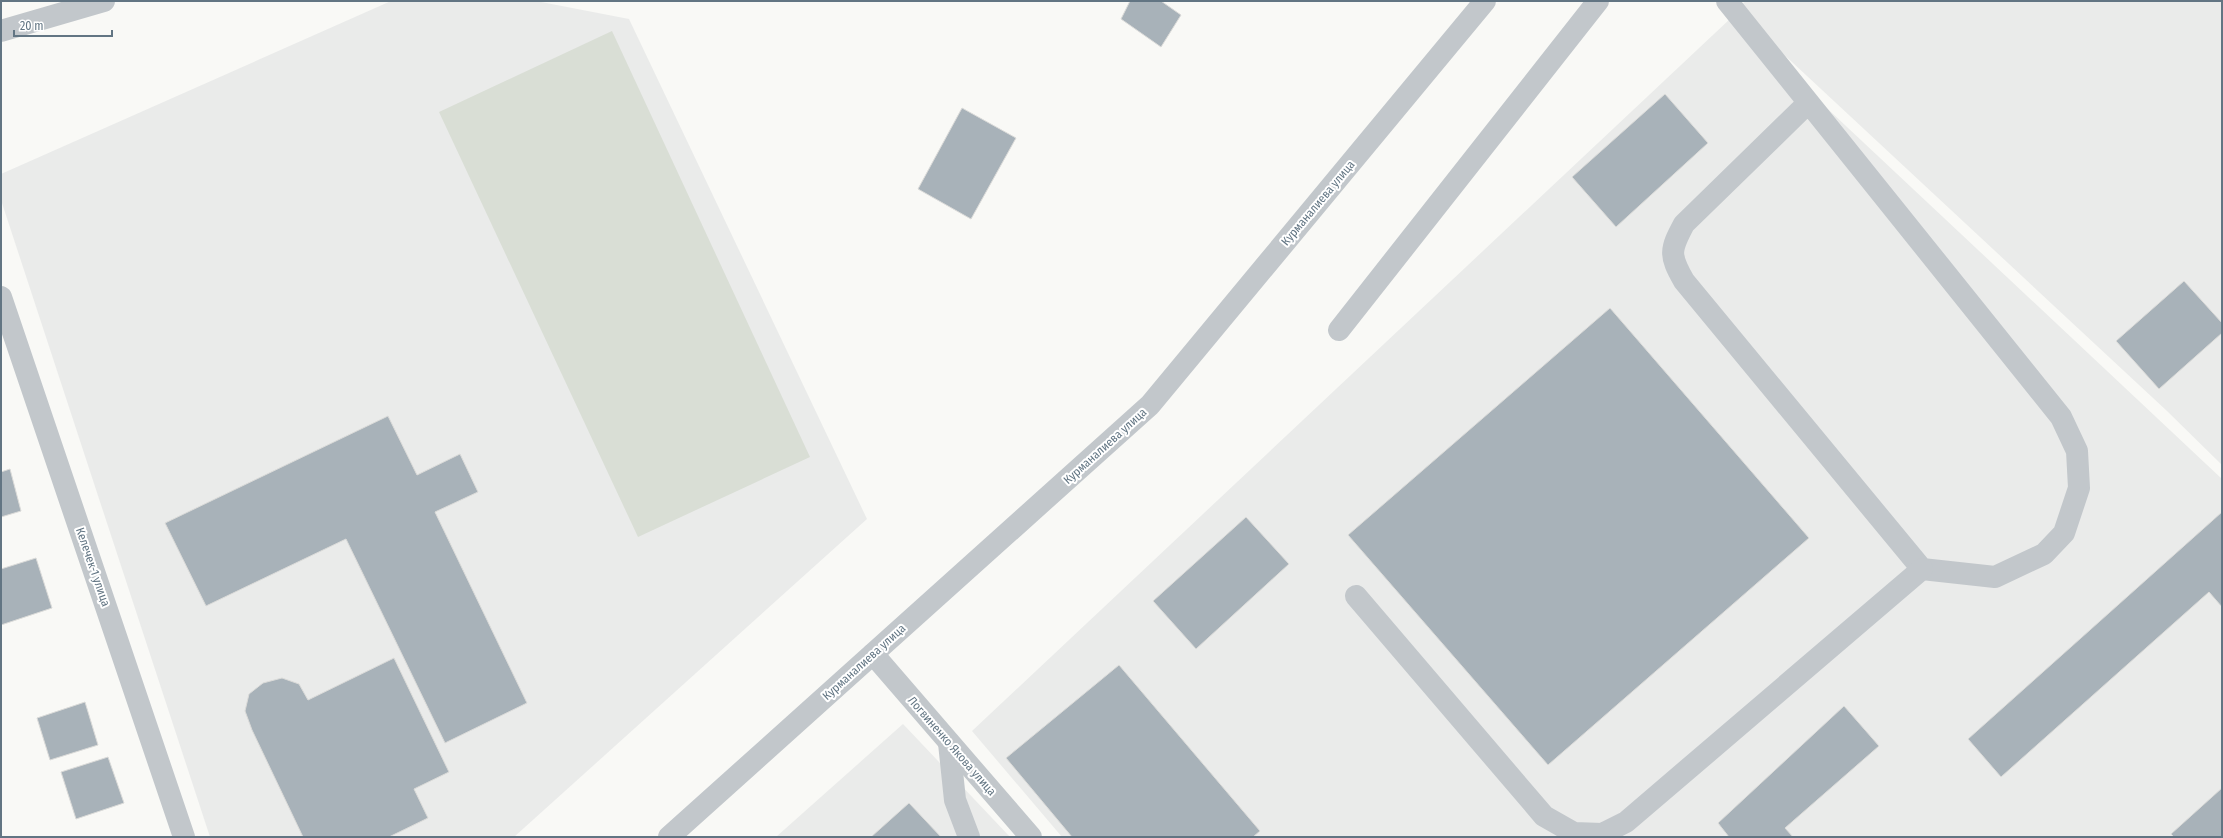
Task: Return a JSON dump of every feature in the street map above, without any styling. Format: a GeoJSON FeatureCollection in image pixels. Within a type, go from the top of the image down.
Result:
{"type":"FeatureCollection","features":[{"type":"Feature","properties":{"kind":"street"},"geometry":{"type":"LineString","coordinates":[[1,32],[104,1]]}},
{"type":"Feature","properties":{"kind":"street","name":"Курманалиева улица"},"geometry":{"type":"LineString","coordinates":[[669,837],[1150,405],[1485,1]]}},
{"type":"Feature","properties":{"kind":"street"},"geometry":{"type":"LineString","coordinates":[[1339,330],[1598,1]]}},
{"type":"Feature","properties":{"kind":"street"},"geometry":{"type":"LineString","coordinates":[[1727,1],[2061,417],[2077,451],[2079,488],[2064,533],[2044,554],[1995,577],[1922,569],[1684,281],[1675,265],[1673,244],[1684,224],[1808,103]]}},
{"type":"Feature","properties":{"kind":"street","name":"Келечек-1 улица"},"geometry":{"type":"LineString","coordinates":[[1,297],[184,837]]}},
{"type":"Feature","properties":{"kind":"street"},"geometry":{"type":"LineString","coordinates":[[1356,596],[1544,816],[1574,833],[1602,834],[1626,822],[1922,569]]}},
{"type":"Feature","properties":{"kind":"street","name":"Логвиненко Якова улица"},"geometry":{"type":"LineString","coordinates":[[872,654],[1031,837]]}},
{"type":"Feature","properties":{"kind":"street"},"geometry":{"type":"LineString","coordinates":[[949,743],[955,800],[969,837]]}},
{"type":"Feature","properties":{"kind":"shaded area"},"geometry":{"type":"Polygon","coordinates":[[[391,1],[536,1],[629,19],[867,519],[514,837],[210,837],[1,200],[1,174],[391,1]]]}},
{"type":"Feature","properties":{"kind":"shaded area"},"geometry":{"type":"Polygon","coordinates":[[[1746,1],[2222,1],[2222,465],[2167,411],[1735,9],[1746,1]]]}},
{"type":"Feature","properties":{"kind":"shaded area"},"geometry":{"type":"Polygon","coordinates":[[[1731,18],[2222,479],[2222,837],[1062,837],[972,731],[1731,18]]]}},
{"type":"Feature","properties":{"kind":"shaded area"},"geometry":{"type":"Polygon","coordinates":[[[612,31],[810,457],[638,537],[439,112],[612,31]]]}},
{"type":"Feature","properties":{"kind":"shaded area"},"geometry":{"type":"Polygon","coordinates":[[[903,724],[1010,837],[776,837],[903,724]]]}},
{"type":"Feature","properties":{"kind":"building"},"geometry":{"type":"Polygon","coordinates":[[[1130,1],[1161,1],[1181,15],[1161,47],[1121,19],[1130,1]]]}},
{"type":"Feature","properties":{"kind":"building"},"geometry":{"type":"Polygon","coordinates":[[[1665,94],[1708,143],[1616,227],[1572,177],[1665,94]]]}},
{"type":"Feature","properties":{"kind":"building"},"geometry":{"type":"Polygon","coordinates":[[[962,108],[1016,138],[971,219],[918,189],[962,108]]]}},
{"type":"Feature","properties":{"kind":"building"},"geometry":{"type":"Polygon","coordinates":[[[2184,281],[2222,323],[2222,333],[2159,389],[2116,341],[2184,281]]]}},
{"type":"Feature","properties":{"kind":"building"},"geometry":{"type":"Polygon","coordinates":[[[1610,308],[1809,538],[1548,765],[1348,535],[1610,308]]]}},
{"type":"Feature","properties":{"kind":"building"},"geometry":{"type":"Polygon","coordinates":[[[388,416],[417,475],[460,454],[478,492],[435,512],[527,703],[445,743],[346,539],[206,606],[165,523],[388,416]]]}},
{"type":"Feature","properties":{"kind":"building"},"geometry":{"type":"Polygon","coordinates":[[[10,469],[21,511],[1,517],[1,472],[10,469]]]}},
{"type":"Feature","properties":{"kind":"building"},"geometry":{"type":"Polygon","coordinates":[[[2222,512],[2222,607],[2209,592],[2001,777],[1968,739],[2222,512]]]}},
{"type":"Feature","properties":{"kind":"building"},"geometry":{"type":"Polygon","coordinates":[[[1246,517],[1289,564],[1196,649],[1153,601],[1246,517]]]}},
{"type":"Feature","properties":{"kind":"building"},"geometry":{"type":"Polygon","coordinates":[[[36,558],[52,608],[1,625],[1,569],[36,558]]]}},
{"type":"Feature","properties":{"kind":"building"},"geometry":{"type":"Polygon","coordinates":[[[394,658],[449,772],[414,789],[428,818],[389,837],[303,837],[252,730],[245,711],[249,694],[263,683],[282,678],[299,684],[308,700],[394,658]]]}},
{"type":"Feature","properties":{"kind":"building"},"geometry":{"type":"Polygon","coordinates":[[[1119,665],[1260,831],[1253,837],[1072,837],[1006,758],[1119,665]]]}},
{"type":"Feature","properties":{"kind":"building"},"geometry":{"type":"Polygon","coordinates":[[[85,702],[98,745],[50,760],[37,718],[85,702]]]}},
{"type":"Feature","properties":{"kind":"building"},"geometry":{"type":"Polygon","coordinates":[[[1844,706],[1879,746],[1785,828],[1793,837],[1729,837],[1718,823],[1844,706]]]}},
{"type":"Feature","properties":{"kind":"building"},"geometry":{"type":"Polygon","coordinates":[[[108,757],[124,803],[76,819],[61,772],[108,757]]]}},
{"type":"Feature","properties":{"kind":"building"},"geometry":{"type":"Polygon","coordinates":[[[2222,788],[2222,837],[2174,837],[2171,834],[2222,788]]]}},
{"type":"Feature","properties":{"kind":"building"},"geometry":{"type":"Polygon","coordinates":[[[909,803],[941,837],[871,837],[909,803]]]}}]}
